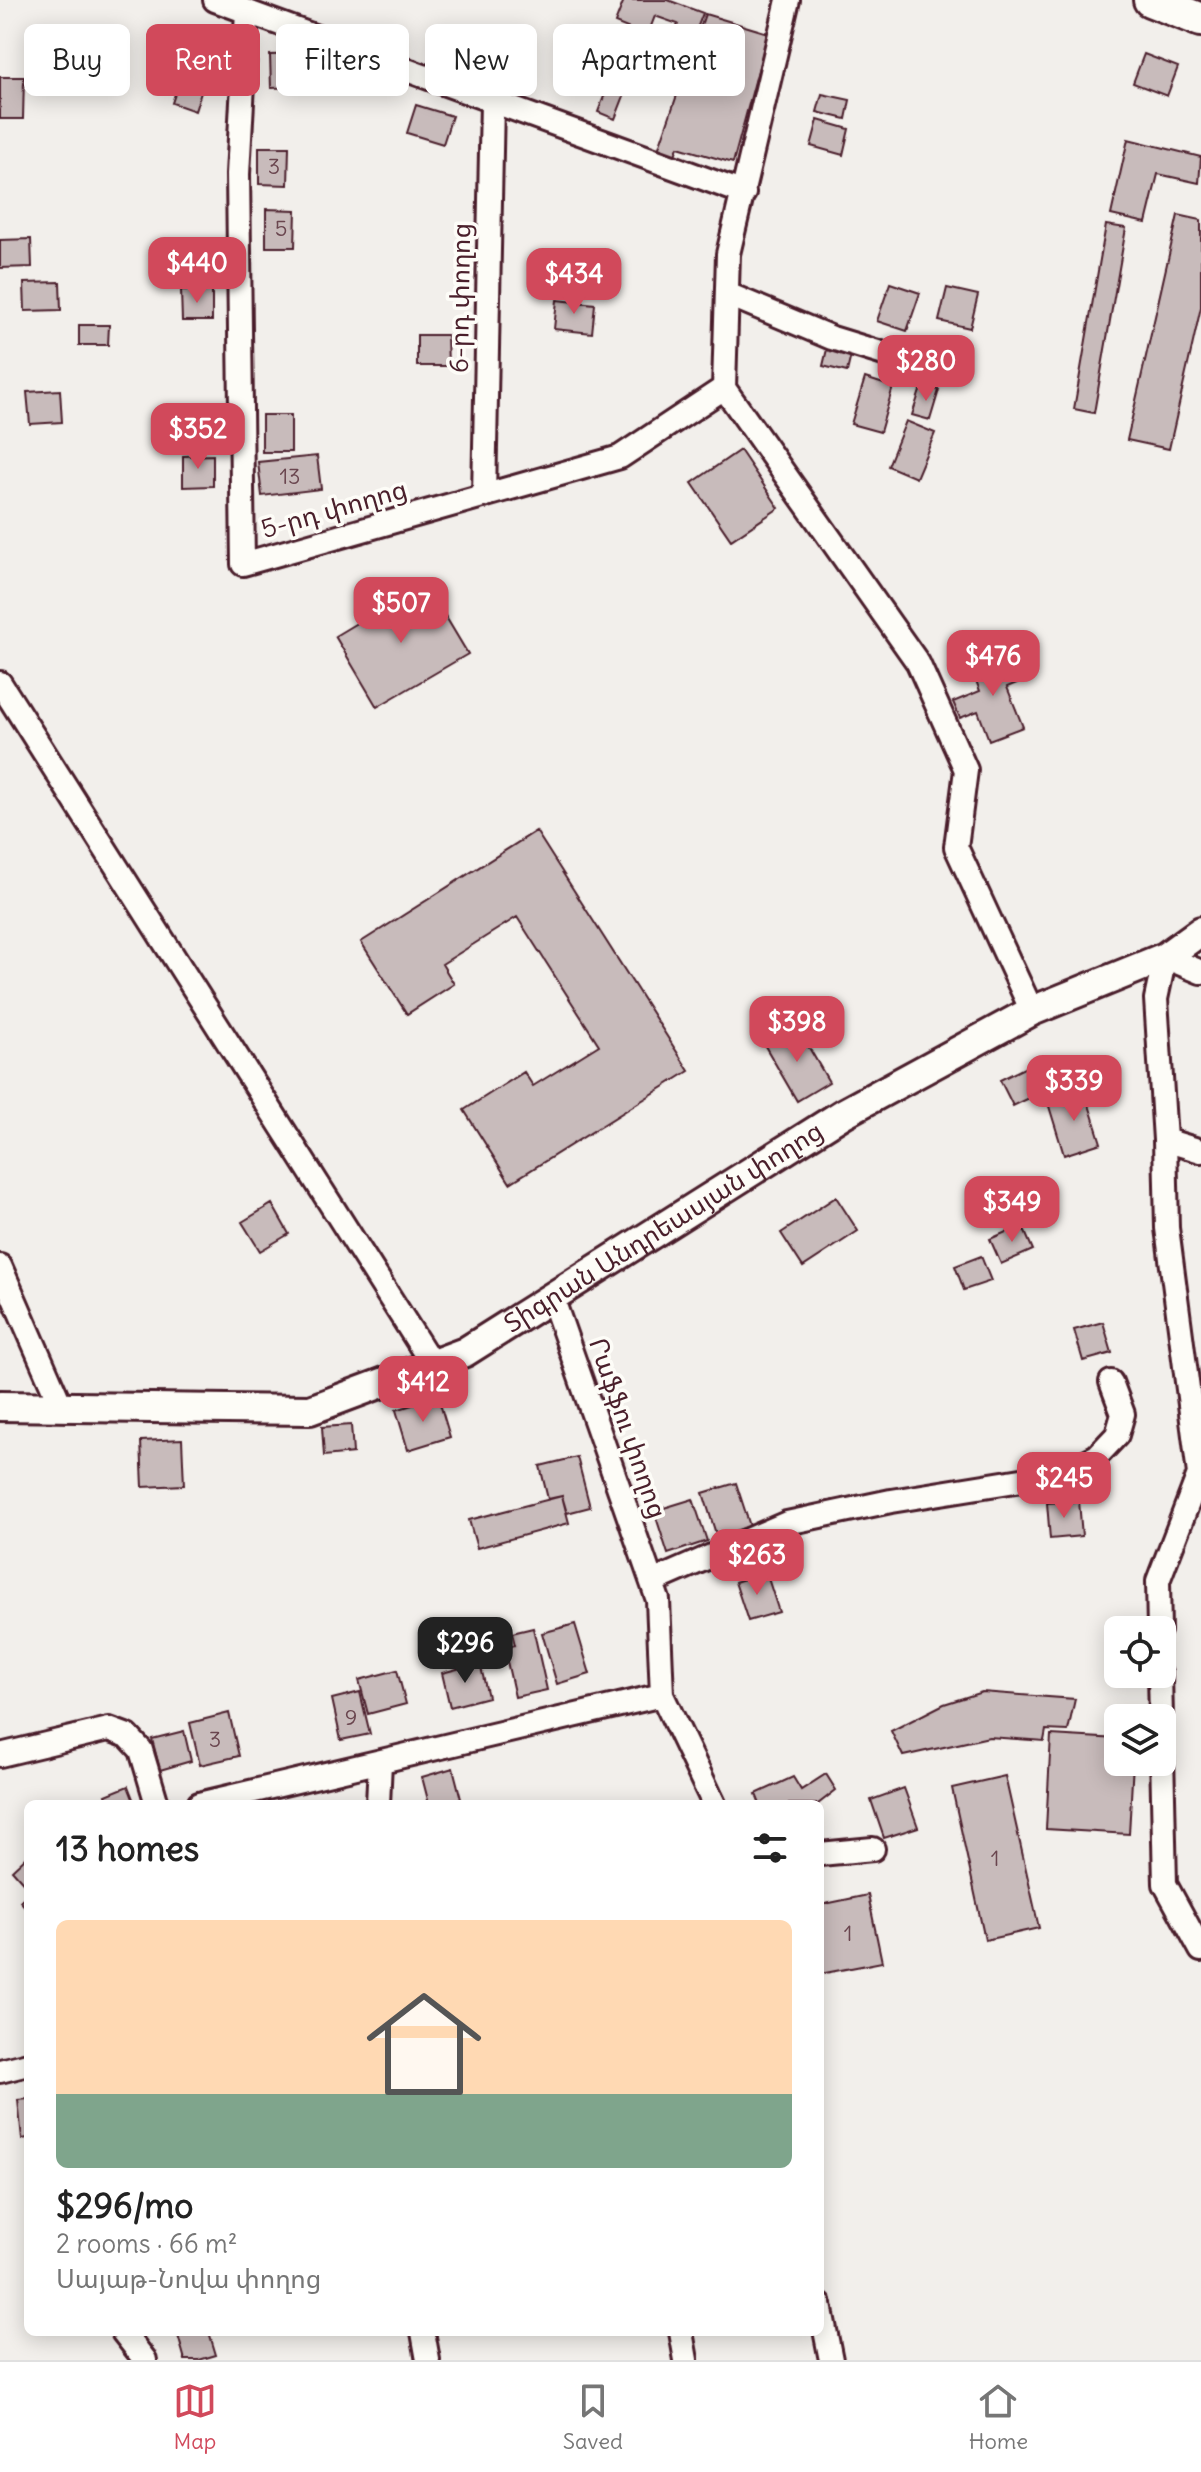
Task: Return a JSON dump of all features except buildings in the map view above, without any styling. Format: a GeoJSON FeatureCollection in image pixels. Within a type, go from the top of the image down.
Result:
{"type":"FeatureCollection","features":[{"type":"Feature","properties":{"kind":"highway"},"geometry":{"type":"LineString","coordinates":[[1150,0],[1201,20]]}},
{"type":"Feature","properties":{"kind":"main road","name":"Տիգրան Անդրեասյան փողոց"},"geometry":{"type":"LineString","coordinates":[[0,1406],[310,1410],[465,1352],[844,1113],[1032,1011],[1165,957],[1201,931]]}},
{"type":"Feature","properties":{"kind":"street"},"geometry":{"type":"LineString","coordinates":[[215,0],[744,193]]}},
{"type":"Feature","properties":{"kind":"street"},"geometry":{"type":"LineString","coordinates":[[788,0],[728,254],[724,388],[918,663],[966,770],[956,847],[1032,1011]]}},
{"type":"Feature","properties":{"kind":"street","name":"5-րդ փողոց"},"geometry":{"type":"LineString","coordinates":[[247,12],[238,174],[243,564],[620,457],[724,388]]}},
{"type":"Feature","properties":{"kind":"street","name":"6-րդ փողոց"},"geometry":{"type":"LineString","coordinates":[[484,496],[492,102]]}},
{"type":"Feature","properties":{"kind":"street"},"geometry":{"type":"LineString","coordinates":[[727,294],[832,338],[933,369]]}},
{"type":"Feature","properties":{"kind":"street"},"geometry":{"type":"LineString","coordinates":[[0,683],[432,1364]]}},
{"type":"Feature","properties":{"kind":"street"},"geometry":{"type":"LineString","coordinates":[[1159,1616],[1158,1581],[1200,1474],[1167,1228],[1156,999],[1165,957],[1201,972]]}},
{"type":"Feature","properties":{"kind":"street"},"geometry":{"type":"LineString","coordinates":[[1165,1140],[1201,1151]]}},
{"type":"Feature","properties":{"kind":"street"},"geometry":{"type":"LineString","coordinates":[[0,1266],[61,1406]]}},
{"type":"Feature","properties":{"kind":"street","name":"Րաֆֆու փողոց"},"geometry":{"type":"LineString","coordinates":[[552,1297],[658,1600],[662,1695],[712,1800]]}},
{"type":"Feature","properties":{"kind":"street"},"geometry":{"type":"LineString","coordinates":[[652,1582],[787,1523],[891,1501],[1034,1478],[1076,1467],[1097,1456],[1117,1435],[1123,1414],[1111,1382]]}},
{"type":"Feature","properties":{"kind":"street"},"geometry":{"type":"LineString","coordinates":[[216,1800],[662,1695]]}},
{"type":"Feature","properties":{"kind":"street"},"geometry":{"type":"LineString","coordinates":[[0,1755],[109,1729],[128,1736],[141,1750],[156,1800]]}},
{"type":"Feature","properties":{"kind":"street"},"geometry":{"type":"LineString","coordinates":[[378,1800],[380,1762]]}},
{"type":"Feature","properties":{"kind":"street"},"geometry":{"type":"LineString","coordinates":[[1163,1776],[1165,1884],[1201,1950]]}},
{"type":"Feature","properties":{"kind":"street"},"geometry":{"type":"LineString","coordinates":[[824,1854],[873,1849]]}},
{"type":"Feature","properties":{"kind":"street"},"geometry":{"type":"LineString","coordinates":[[0,2071],[24,2065]]}},
{"type":"Feature","properties":{"kind":"street"},"geometry":{"type":"LineString","coordinates":[[824,2325],[831,2360]]}},
{"type":"Feature","properties":{"kind":"street"},"geometry":{"type":"LineString","coordinates":[[126,2336],[145,2360]]}},
{"type":"Feature","properties":{"kind":"street"},"geometry":{"type":"LineString","coordinates":[[424,2336],[428,2360]]}},
{"type":"Feature","properties":{"kind":"street"},"geometry":{"type":"LineString","coordinates":[[682,2336],[686,2360]]}}]}
